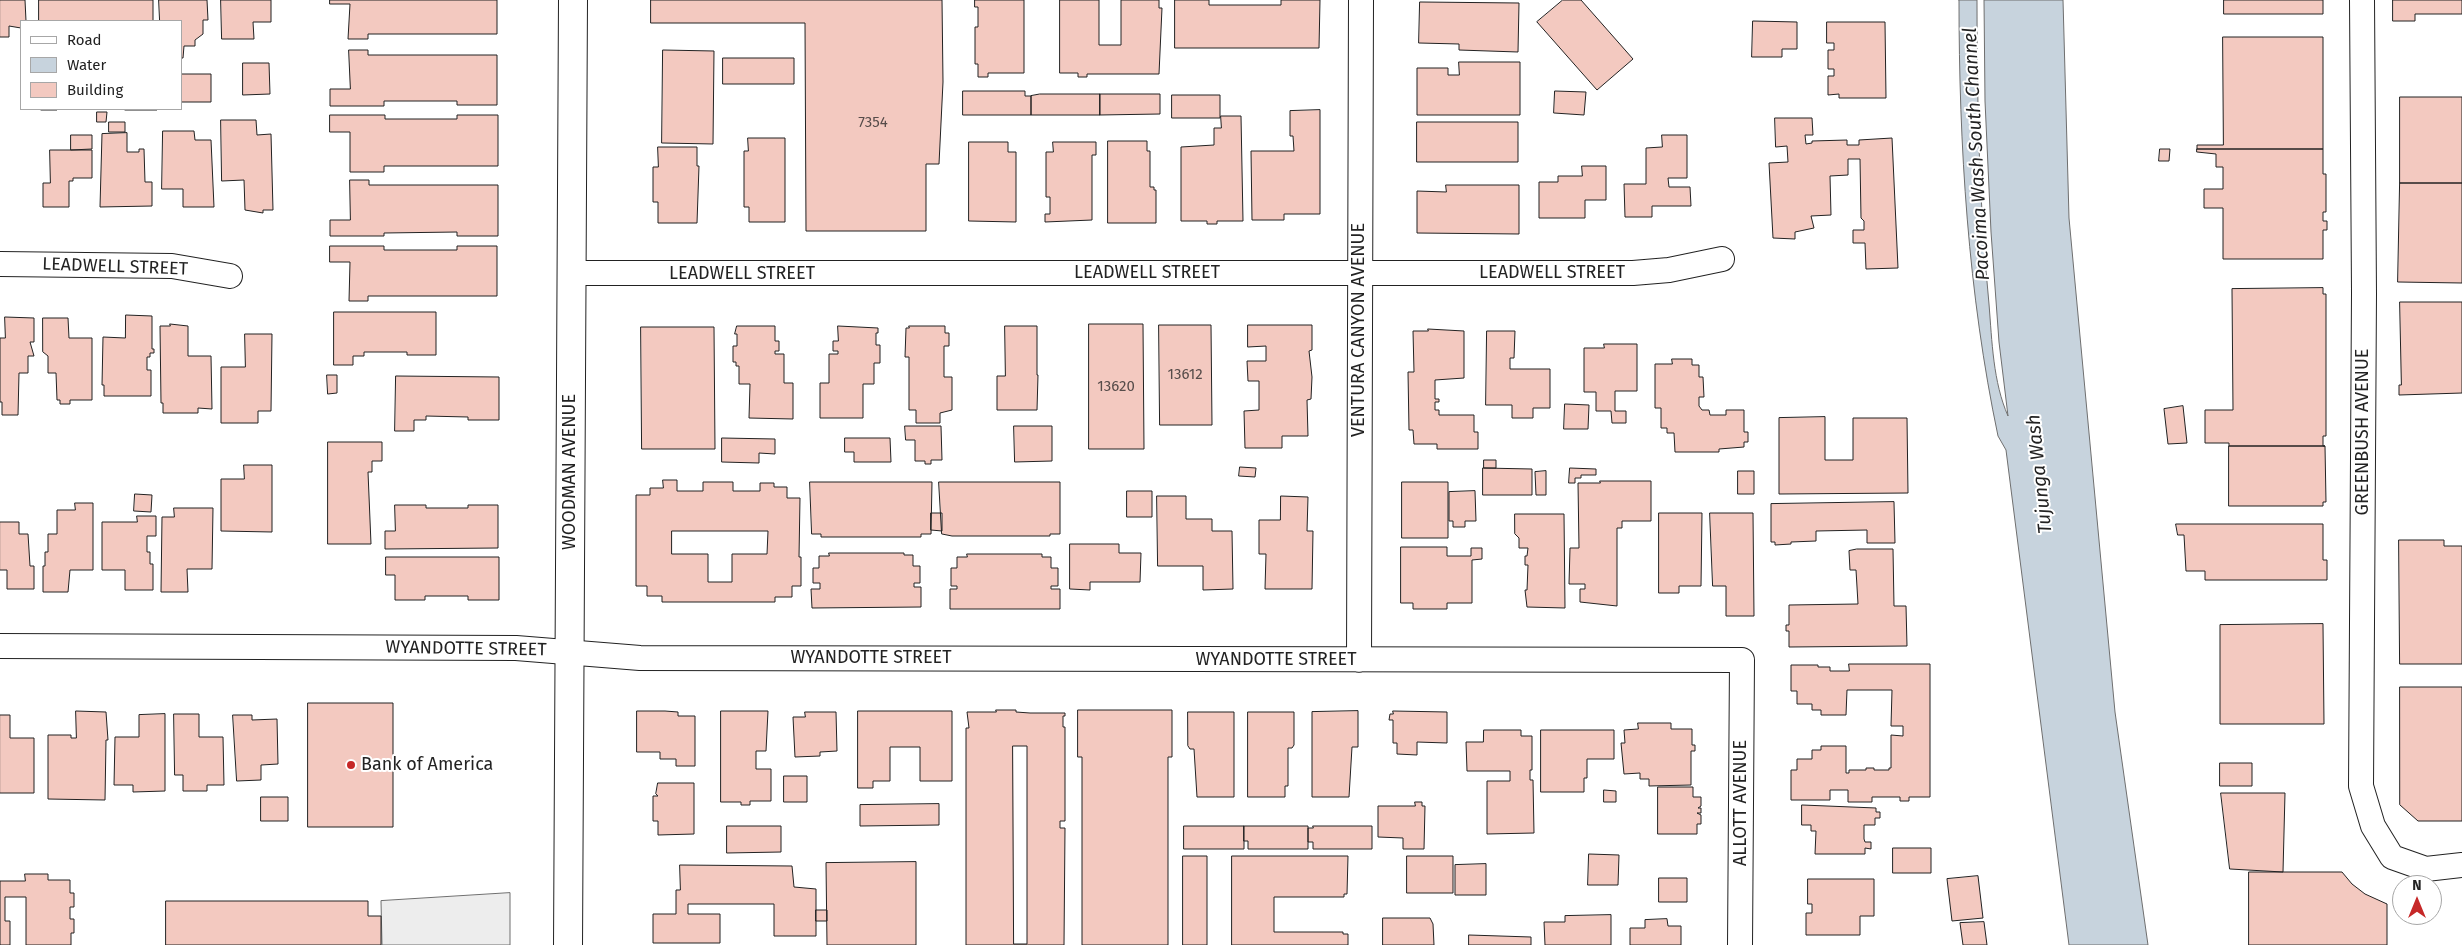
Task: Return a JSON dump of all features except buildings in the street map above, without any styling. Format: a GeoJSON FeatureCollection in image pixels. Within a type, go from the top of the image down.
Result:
{"type":"FeatureCollection","features":[{"type":"Feature","properties":{"kind":"main road","name":"WOODMAN AVENUE"},"geometry":{"type":"LineString","coordinates":[[568,945],[570,273],[573,0]]}},
{"type":"Feature","properties":{"kind":"street","name":"VENTURA CANYON AVENUE"},"geometry":{"type":"LineString","coordinates":[[1359,660],[1358,273],[1361,0]]}},
{"type":"Feature","properties":{"kind":"street","name":"GREENBUSH AVENUE"},"geometry":{"type":"LineString","coordinates":[[2362,0],[2364,303],[2361,786],[2373,826],[2392,857],[2426,869],[2462,865]]}},
{"type":"Feature","properties":{"kind":"street","name":"LEADWELL STREET"},"geometry":{"type":"LineString","coordinates":[[570,273],[1633,273],[1669,270],[1722,259]]}},
{"type":"Feature","properties":{"kind":"street","name":"LEADWELL STREET"},"geometry":{"type":"LineString","coordinates":[[0,264],[172,266],[230,276]]}},
{"type":"Feature","properties":{"kind":"street","name":"WYANDOTTE STREET"},"geometry":{"type":"LineString","coordinates":[[0,646],[516,648],[640,658],[1742,660]]}},
{"type":"Feature","properties":{"kind":"street","name":"ALLOTT AVENUE"},"geometry":{"type":"LineString","coordinates":[[1740,945],[1742,660]]}},
{"type":"Feature","properties":{"kind":"shaded area"},"geometry":{"type":"Polygon","coordinates":[[[510,893],[510,945],[382,945],[381,901],[510,893]]]}},
{"type":"Feature","properties":{"kind":"water"},"geometry":{"type":"Polygon","coordinates":[[[1959,0],[1977,0],[1979,152],[1983,228],[1994,361],[1999,389],[2008,416],[1999,342],[1991,232],[1985,101],[1984,0],[2063,0],[2069,218],[2115,712],[2148,945],[2069,945],[2006,450],[1998,436],[1979,328],[1972,274],[1963,164],[1959,0]]]}},
{"type":"Feature","properties":{"kind":"place","name":"Bank of America"},"geometry":{"type":"Point","coordinates":[351,765]}},
{"type":"Feature","properties":{"kind":"water label","name":"Pacoima Wash South Channel"},"geometry":{"type":"Point","coordinates":[1977,154]}},
{"type":"Feature","properties":{"kind":"water label","name":"Tujunga Wash"},"geometry":{"type":"Point","coordinates":[2040,474]}}]}
